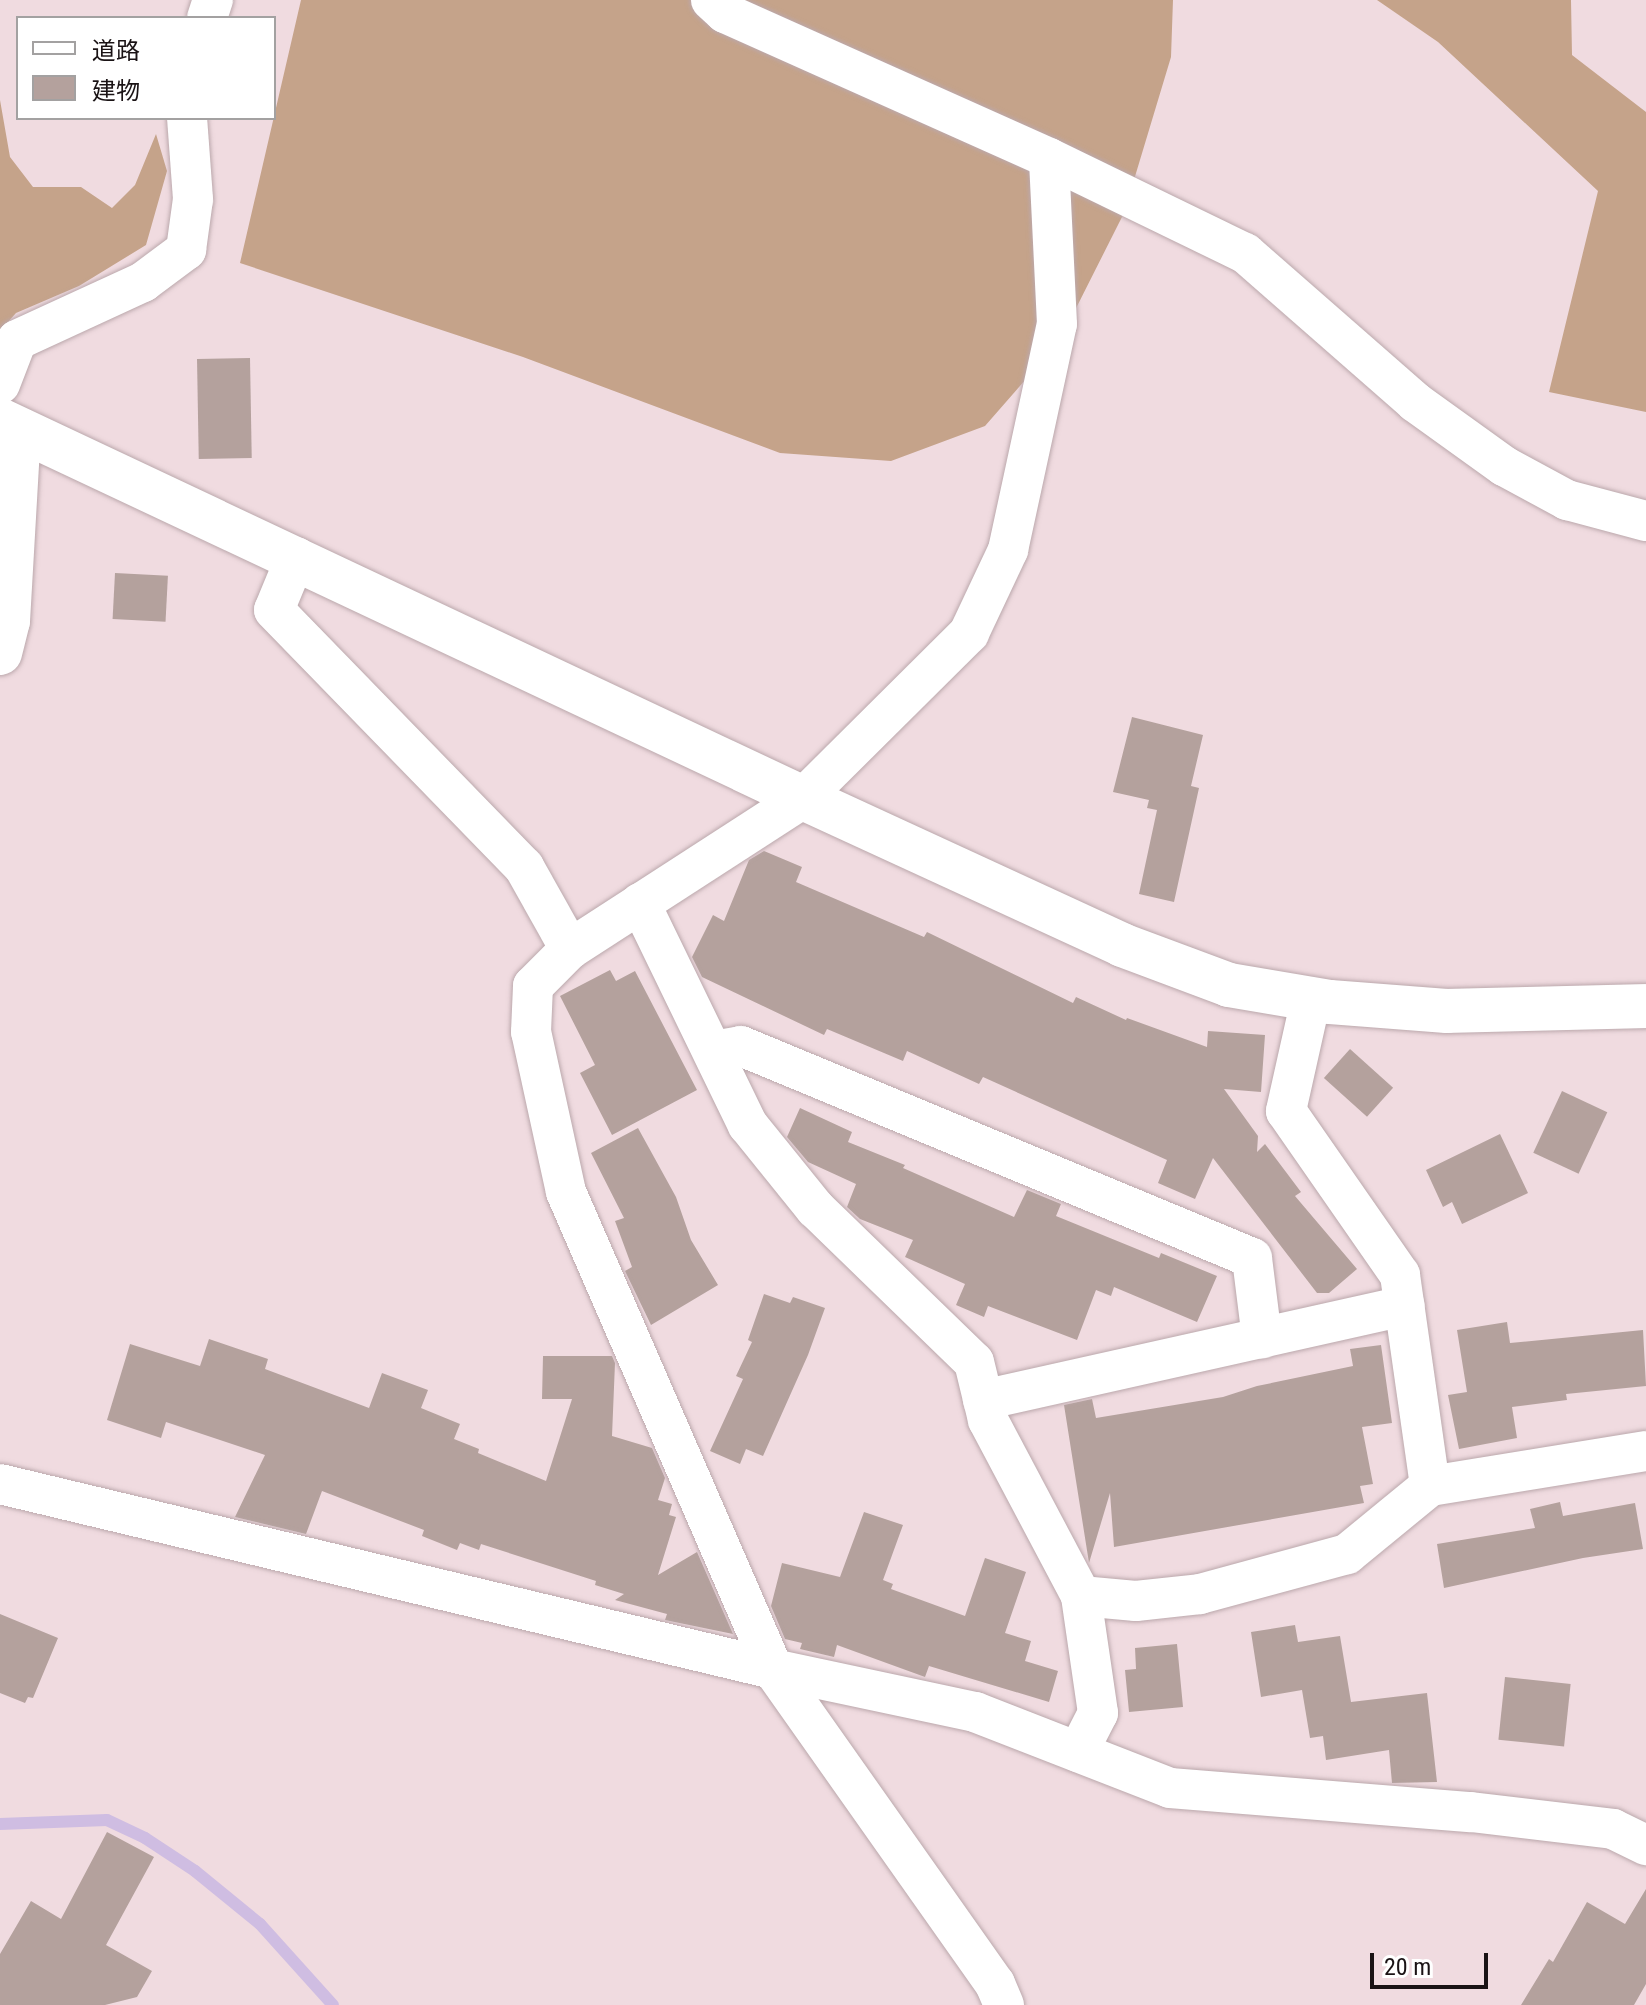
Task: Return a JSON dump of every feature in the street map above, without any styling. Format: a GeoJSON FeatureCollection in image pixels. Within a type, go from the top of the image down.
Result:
{"type":"FeatureCollection","features":[{"type":"Feature","properties":{"kind":"street"},"geometry":{"type":"LineString","coordinates":[[711,0],[725,13],[842,68],[1049,158],[1245,253],[1415,402],[1504,466],[1567,500],[1646,521]]}},
{"type":"Feature","properties":{"kind":"street"},"geometry":{"type":"LineString","coordinates":[[0,384],[17,340],[143,282],[186,250],[193,199],[187,120]]}},
{"type":"Feature","properties":{"kind":"street"},"geometry":{"type":"LineString","coordinates":[[1004,2005],[995,1984],[773,1669],[566,1192],[531,1032],[533,986],[570,949],[803,798],[969,633],[1008,550],[1057,324],[1049,158]]}},
{"type":"Feature","properties":{"kind":"street"},"geometry":{"type":"LineString","coordinates":[[0,653],[8,621],[10,426],[1122,945],[1229,985],[1311,999],[1447,1011],[1646,1006]]}},
{"type":"Feature","properties":{"kind":"street"},"geometry":{"type":"LineString","coordinates":[[296,557],[274,610],[524,867],[570,949]]}},
{"type":"Feature","properties":{"kind":"street"},"geometry":{"type":"LineString","coordinates":[[640,903],[748,1125],[815,1208],[974,1362],[988,1420],[1081,1596],[1098,1713],[1078,1752]]}},
{"type":"Feature","properties":{"kind":"street"},"geometry":{"type":"LineString","coordinates":[[1311,999],[1286,1111],[1400,1275],[1430,1486]]}},
{"type":"Feature","properties":{"kind":"street"},"geometry":{"type":"LineString","coordinates":[[713,1051],[741,1046],[1252,1258],[1262,1338]]}},
{"type":"Feature","properties":{"kind":"street"},"geometry":{"type":"LineString","coordinates":[[983,1400],[1405,1306]]}},
{"type":"Feature","properties":{"kind":"street"},"geometry":{"type":"LineString","coordinates":[[1081,1596],[1136,1601],[1200,1594],[1347,1554],[1430,1486],[1646,1451]]}},
{"type":"Feature","properties":{"kind":"street"},"geometry":{"type":"LineString","coordinates":[[0,1484],[773,1669],[975,1712],[1170,1788],[1471,1812],[1613,1829],[1646,1845]]}},
{"type":"Feature","properties":{"kind":"shaded area"},"geometry":{"type":"Polygon","coordinates":[[[301,0],[1173,0],[1171,57],[1124,213],[1060,340],[985,426],[891,461],[780,453],[523,357],[240,263],[273,120],[276,120],[276,108],[301,0]]]}},
{"type":"Feature","properties":{"kind":"shaded area"},"geometry":{"type":"Polygon","coordinates":[[[1377,0],[1571,0],[1572,55],[1646,112],[1646,412],[1549,392],[1598,191],[1438,42],[1377,0]]]}},
{"type":"Feature","properties":{"kind":"shaded area"},"geometry":{"type":"Polygon","coordinates":[[[0,100],[10,157],[33,187],[81,187],[112,208],[135,185],[156,134],[167,171],[146,245],[79,286],[16,313],[0,331],[0,100]]]}},
{"type":"Feature","properties":{"kind":"building"},"geometry":{"type":"Polygon","coordinates":[[[250,358],[252,458],[199,459],[197,359],[250,358]]]}},
{"type":"Feature","properties":{"kind":"building"},"geometry":{"type":"Polygon","coordinates":[[[115,573],[168,576],[166,622],[113,619],[115,573]]]}},
{"type":"Feature","properties":{"kind":"building"},"geometry":{"type":"Polygon","coordinates":[[[1132,717],[1203,735],[1191,786],[1199,788],[1174,902],[1139,894],[1157,810],[1147,808],[1149,800],[1113,792],[1132,717]]]}},
{"type":"Feature","properties":{"kind":"building"},"geometry":{"type":"Polygon","coordinates":[[[764,851],[802,867],[796,882],[924,937],[927,932],[1073,1003],[1076,997],[1126,1020],[1207,1047],[1208,1031],[1265,1035],[1261,1092],[1224,1089],[1258,1136],[1257,1152],[1265,1144],[1301,1192],[1295,1196],[1357,1269],[1329,1293],[1317,1293],[1213,1158],[1195,1199],[1158,1183],[1167,1160],[983,1077],[979,1084],[907,1051],[903,1061],[827,1029],[824,1035],[702,977],[692,957],[713,915],[724,921],[749,860],[764,851]]]}},
{"type":"Feature","properties":{"kind":"building"},"geometry":{"type":"Polygon","coordinates":[[[610,970],[616,981],[635,971],[697,1090],[612,1135],[580,1073],[595,1065],[560,996],[610,970]]]}},
{"type":"Feature","properties":{"kind":"building"},"geometry":{"type":"Polygon","coordinates":[[[1350,1049],[1393,1088],[1367,1117],[1324,1078],[1350,1049]]]}},
{"type":"Feature","properties":{"kind":"building"},"geometry":{"type":"Polygon","coordinates":[[[1562,1091],[1607,1112],[1579,1174],[1533,1153],[1562,1091]]]}},
{"type":"Feature","properties":{"kind":"building"},"geometry":{"type":"Polygon","coordinates":[[[800,1108],[852,1132],[848,1142],[905,1165],[903,1168],[1014,1217],[1027,1190],[1061,1204],[1056,1216],[1159,1258],[1161,1253],[1217,1276],[1197,1322],[1114,1287],[1111,1296],[1096,1290],[1077,1340],[988,1306],[984,1317],[956,1305],[965,1284],[905,1257],[913,1240],[860,1219],[847,1207],[856,1184],[808,1162],[787,1137],[800,1108]]]}},
{"type":"Feature","properties":{"kind":"building"},"geometry":{"type":"Polygon","coordinates":[[[638,1128],[676,1197],[691,1240],[718,1285],[651,1325],[625,1271],[632,1267],[615,1221],[624,1218],[591,1153],[638,1128]]]}},
{"type":"Feature","properties":{"kind":"building"},"geometry":{"type":"Polygon","coordinates":[[[1500,1134],[1528,1193],[1462,1224],[1452,1202],[1443,1207],[1426,1170],[1500,1134]]]}},
{"type":"Feature","properties":{"kind":"building"},"geometry":{"type":"Polygon","coordinates":[[[764,1294],[790,1303],[793,1297],[825,1308],[808,1355],[763,1456],[746,1449],[740,1464],[710,1451],[743,1379],[736,1376],[752,1342],[748,1340],[764,1294]]]}},
{"type":"Feature","properties":{"kind":"building"},"geometry":{"type":"Polygon","coordinates":[[[1507,1322],[1510,1343],[1643,1330],[1646,1386],[1566,1394],[1567,1400],[1512,1407],[1517,1438],[1459,1449],[1448,1395],[1467,1392],[1457,1330],[1507,1322]]]}},
{"type":"Feature","properties":{"kind":"building"},"geometry":{"type":"Polygon","coordinates":[[[209,1339],[268,1359],[265,1369],[369,1408],[382,1373],[428,1390],[421,1408],[460,1424],[454,1439],[479,1449],[478,1453],[546,1481],[572,1399],[542,1399],[543,1356],[612,1356],[615,1363],[612,1436],[652,1448],[665,1478],[658,1500],[672,1504],[669,1515],[676,1517],[658,1575],[697,1552],[733,1634],[665,1620],[667,1614],[615,1600],[624,1594],[595,1585],[596,1581],[481,1544],[479,1550],[460,1543],[457,1550],[422,1536],[424,1530],[322,1491],[306,1534],[235,1517],[265,1455],[166,1422],[161,1438],[107,1420],[130,1344],[200,1366],[209,1339]]]}},
{"type":"Feature","properties":{"kind":"building"},"geometry":{"type":"Polygon","coordinates":[[[1381,1345],[1392,1423],[1362,1427],[1373,1484],[1360,1486],[1364,1503],[1114,1547],[1110,1493],[1089,1563],[1064,1405],[1092,1399],[1096,1418],[1223,1397],[1257,1386],[1353,1366],[1350,1349],[1381,1345]]]}},
{"type":"Feature","properties":{"kind":"building"},"geometry":{"type":"Polygon","coordinates":[[[1560,1502],[1563,1516],[1635,1503],[1643,1549],[1583,1558],[1444,1588],[1437,1544],[1535,1528],[1530,1509],[1560,1502]]]}},
{"type":"Feature","properties":{"kind":"building"},"geometry":{"type":"Polygon","coordinates":[[[864,1512],[903,1525],[883,1580],[893,1584],[891,1589],[965,1616],[985,1558],[1026,1572],[1005,1633],[1031,1641],[1025,1661],[1058,1671],[1049,1702],[929,1666],[925,1677],[837,1645],[834,1657],[800,1649],[802,1643],[785,1639],[771,1606],[782,1563],[840,1577],[864,1512]]]}},
{"type":"Feature","properties":{"kind":"building"},"geometry":{"type":"Polygon","coordinates":[[[0,1614],[58,1638],[33,1698],[28,1697],[25,1703],[0,1693],[0,1614]]]}},
{"type":"Feature","properties":{"kind":"building"},"geometry":{"type":"Polygon","coordinates":[[[1295,1625],[1298,1642],[1340,1636],[1351,1702],[1427,1693],[1437,1782],[1392,1783],[1389,1750],[1326,1760],[1323,1736],[1310,1738],[1302,1690],[1261,1697],[1251,1632],[1295,1625]]]}},
{"type":"Feature","properties":{"kind":"building"},"geometry":{"type":"Polygon","coordinates":[[[1177,1644],[1183,1707],[1129,1712],[1125,1670],[1136,1669],[1135,1648],[1177,1644]]]}},
{"type":"Feature","properties":{"kind":"building"},"geometry":{"type":"Polygon","coordinates":[[[1505,1677],[1571,1684],[1564,1747],[1498,1740],[1505,1677]]]}},
{"type":"Feature","properties":{"kind":"building"},"geometry":{"type":"Polygon","coordinates":[[[107,1832],[154,1857],[106,1945],[152,1971],[137,1997],[105,2005],[0,2005],[0,1954],[31,1901],[61,1919],[107,1832]]]}},
{"type":"Feature","properties":{"kind":"building"},"geometry":{"type":"Polygon","coordinates":[[[1646,1889],[1646,1984],[1634,2005],[1521,2005],[1549,1959],[1553,1962],[1587,1902],[1625,1924],[1646,1889]]]}},
{"type":"Feature","properties":{"kind":"waterway"},"geometry":{"type":"LineString","coordinates":[[0,1824],[107,1820],[145,1838],[195,1871],[260,1924],[333,2005]]}}]}
